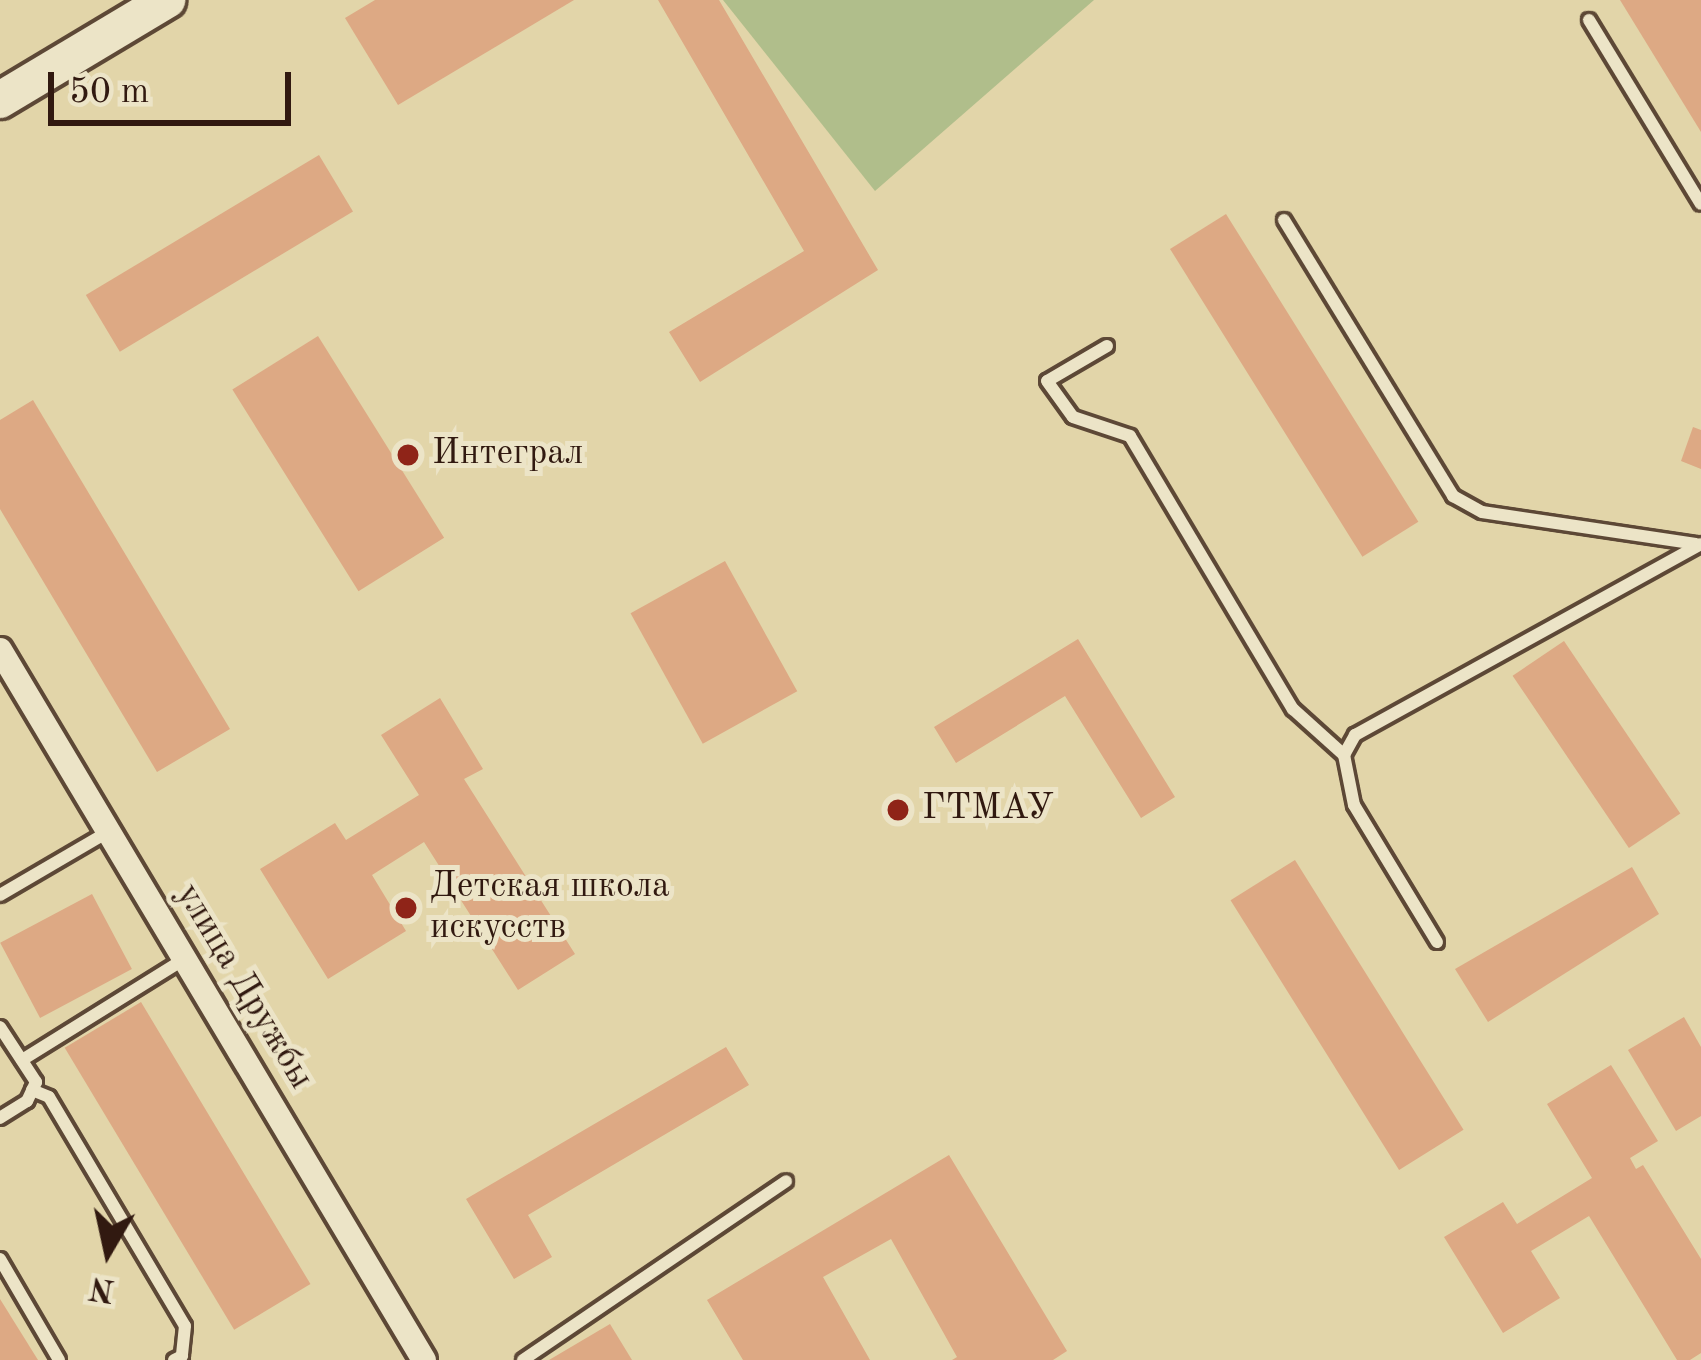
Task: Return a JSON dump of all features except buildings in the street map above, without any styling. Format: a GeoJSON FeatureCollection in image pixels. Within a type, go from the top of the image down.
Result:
{"type":"FeatureCollection","features":[{"type":"Feature","properties":{"kind":"street"},"geometry":{"type":"LineString","coordinates":[[0,100],[167,0]]}},
{"type":"Feature","properties":{"kind":"street","name":"улица Дружбы"},"geometry":{"type":"LineString","coordinates":[[0,650],[424,1360]]}},
{"type":"Feature","properties":{"kind":"lane"},"geometry":{"type":"LineString","coordinates":[[1589,20],[1701,204]]}},
{"type":"Feature","properties":{"kind":"lane"},"geometry":{"type":"LineString","coordinates":[[1284,220],[1453,496],[1482,512],[1699,544]]}},
{"type":"Feature","properties":{"kind":"lane"},"geometry":{"type":"LineString","coordinates":[[1107,346],[1047,381],[1073,417],[1130,436],[1292,709],[1344,755],[1354,805],[1437,942]]}},
{"type":"Feature","properties":{"kind":"lane"},"geometry":{"type":"LineString","coordinates":[[1344,755],[1354,735],[1699,544]]}},
{"type":"Feature","properties":{"kind":"lane"},"geometry":{"type":"LineString","coordinates":[[0,896],[108,832]]}},
{"type":"Feature","properties":{"kind":"lane"},"geometry":{"type":"LineString","coordinates":[[22,1060],[184,958]]}},
{"type":"Feature","properties":{"kind":"lane"},"geometry":{"type":"LineString","coordinates":[[0,1027],[22,1060],[32,1090]]}},
{"type":"Feature","properties":{"kind":"lane"},"geometry":{"type":"LineString","coordinates":[[0,1118],[32,1090]]}},
{"type":"Feature","properties":{"kind":"lane"},"geometry":{"type":"LineString","coordinates":[[32,1090],[49,1096],[185,1326],[182,1356],[174,1360]]}},
{"type":"Feature","properties":{"kind":"lane"},"geometry":{"type":"LineString","coordinates":[[523,1360],[785,1181]]}},
{"type":"Feature","properties":{"kind":"lane"},"geometry":{"type":"LineString","coordinates":[[0,1259],[59,1360]]}},
{"type":"Feature","properties":{"kind":"green space"},"geometry":{"type":"Polygon","coordinates":[[[723,0],[1094,0],[875,191],[723,0]]]}},
{"type":"Feature","properties":{"kind":"place","name":"Интеграл"},"geometry":{"type":"Point","coordinates":[408,455]}},
{"type":"Feature","properties":{"kind":"place","name":"ГТМАУ"},"geometry":{"type":"Point","coordinates":[898,810]}},
{"type":"Feature","properties":{"kind":"place","name":"Детская школа искусств"},"geometry":{"type":"Point","coordinates":[406,908]}}]}
